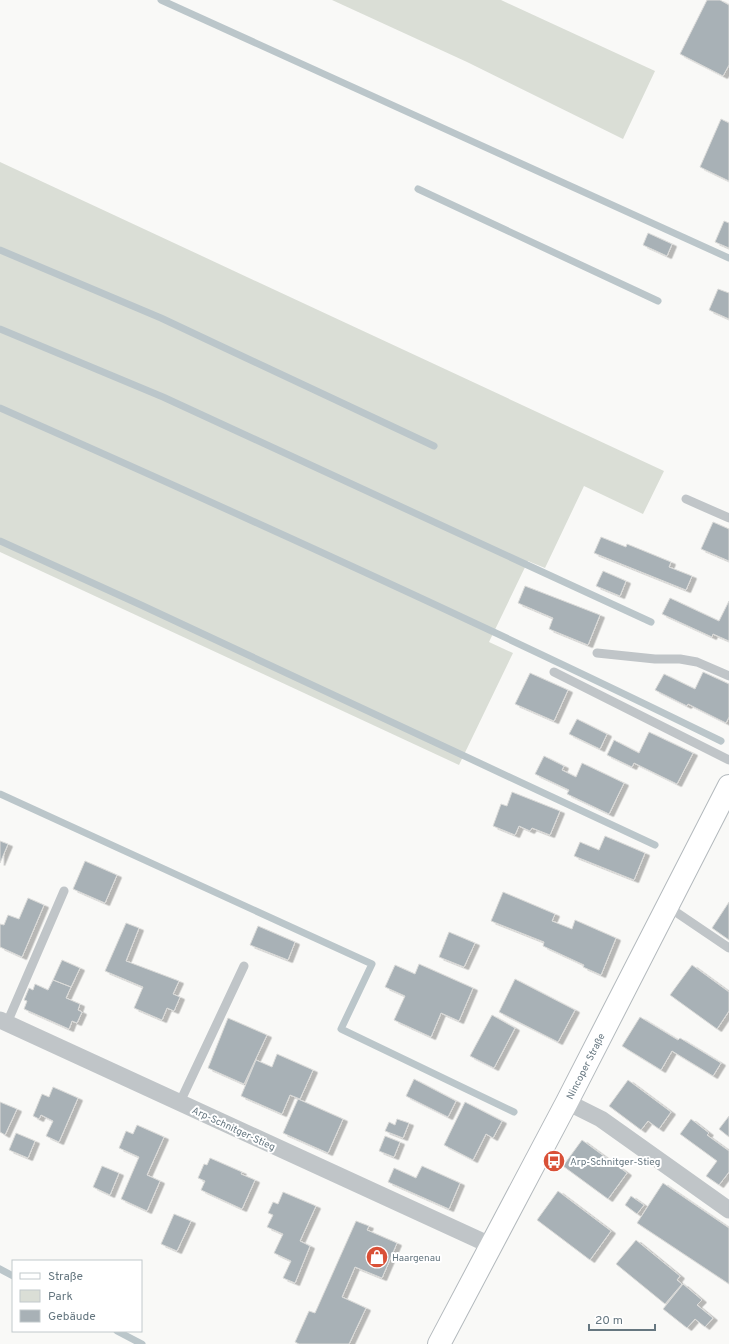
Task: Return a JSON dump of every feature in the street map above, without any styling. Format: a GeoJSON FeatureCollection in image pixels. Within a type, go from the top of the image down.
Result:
{"type":"FeatureCollection","features":[{"type":"Feature","properties":{"kind":"main road","name":"Nincoper Straße"},"geometry":{"type":"LineString","coordinates":[[439,1344],[490,1245],[567,1102],[729,786]]}},
{"type":"Feature","properties":{"kind":"street","name":"Arp-Schnitger-Stieg"},"geometry":{"type":"LineString","coordinates":[[3,1021],[490,1245]]}},
{"type":"Feature","properties":{"kind":"street"},"geometry":{"type":"LineString","coordinates":[[567,1102],[601,1119],[729,1210]]}},
{"type":"Feature","properties":{"kind":"lane"},"geometry":{"type":"LineString","coordinates":[[686,499],[729,518]]}},
{"type":"Feature","properties":{"kind":"lane"},"geometry":{"type":"LineString","coordinates":[[597,652],[655,659],[680,659],[692,661],[720,671],[729,676]]}},
{"type":"Feature","properties":{"kind":"lane"},"geometry":{"type":"LineString","coordinates":[[554,672],[729,760]]}},
{"type":"Feature","properties":{"kind":"lane"},"geometry":{"type":"LineString","coordinates":[[3,1021],[64,891]]}},
{"type":"Feature","properties":{"kind":"lane"},"geometry":{"type":"LineString","coordinates":[[667,906],[729,948]]}},
{"type":"Feature","properties":{"kind":"lane"},"geometry":{"type":"LineString","coordinates":[[180,1102],[244,966]]}},
{"type":"Feature","properties":{"kind":"green space"},"geometry":{"type":"Polygon","coordinates":[[[332,0],[501,0],[655,71],[623,139],[467,62],[332,0]]]}},
{"type":"Feature","properties":{"kind":"green space"},"geometry":{"type":"Polygon","coordinates":[[[0,162],[664,471],[643,514],[584,486],[545,568],[528,561],[489,642],[513,653],[459,765],[0,552],[0,162]]]}},
{"type":"Feature","properties":{"kind":"building"},"geometry":{"type":"Polygon","coordinates":[[[707,0],[720,0],[729,5],[729,65],[723,76],[680,54],[707,0]]]}},
{"type":"Feature","properties":{"kind":"building"},"geometry":{"type":"Polygon","coordinates":[[[721,119],[729,123],[729,181],[700,167],[721,119]]]}},
{"type":"Feature","properties":{"kind":"building"},"geometry":{"type":"Polygon","coordinates":[[[724,221],[729,223],[729,248],[715,242],[724,221]]]}},
{"type":"Feature","properties":{"kind":"building"},"geometry":{"type":"Polygon","coordinates":[[[648,233],[672,244],[667,256],[643,245],[648,233]]]}},
{"type":"Feature","properties":{"kind":"building"},"geometry":{"type":"Polygon","coordinates":[[[718,289],[729,293],[729,319],[709,310],[718,289]]]}},
{"type":"Feature","properties":{"kind":"building"},"geometry":{"type":"Polygon","coordinates":[[[713,522],[729,529],[729,561],[701,549],[713,522]]]}},
{"type":"Feature","properties":{"kind":"building"},"geometry":{"type":"Polygon","coordinates":[[[601,537],[626,547],[627,544],[671,562],[669,567],[692,576],[686,590],[594,553],[601,537]]]}},
{"type":"Feature","properties":{"kind":"building"},"geometry":{"type":"Polygon","coordinates":[[[603,571],[626,581],[620,596],[596,586],[603,571]]]}},
{"type":"Feature","properties":{"kind":"building"},"geometry":{"type":"Polygon","coordinates":[[[525,586],[600,615],[588,645],[549,629],[553,618],[518,603],[525,586]]]}},
{"type":"Feature","properties":{"kind":"building"},"geometry":{"type":"Polygon","coordinates":[[[670,598],[719,621],[729,601],[729,641],[713,634],[712,637],[662,614],[670,598]]]}},
{"type":"Feature","properties":{"kind":"building"},"geometry":{"type":"Polygon","coordinates":[[[703,672],[729,684],[729,717],[726,723],[688,704],[687,706],[655,690],[664,674],[695,689],[703,672]]]}},
{"type":"Feature","properties":{"kind":"building"},"geometry":{"type":"Polygon","coordinates":[[[530,673],[568,690],[554,721],[515,704],[530,673]]]}},
{"type":"Feature","properties":{"kind":"building"},"geometry":{"type":"Polygon","coordinates":[[[577,719],[607,734],[600,749],[569,734],[577,719]]]}},
{"type":"Feature","properties":{"kind":"building"},"geometry":{"type":"Polygon","coordinates":[[[649,732],[693,753],[677,784],[634,763],[632,767],[607,755],[614,740],[639,753],[649,732]]]}},
{"type":"Feature","properties":{"kind":"building"},"geometry":{"type":"Polygon","coordinates":[[[544,756],[564,766],[562,770],[576,777],[582,763],[624,783],[609,814],[567,794],[569,790],[535,774],[544,756]]]}},
{"type":"Feature","properties":{"kind":"building"},"geometry":{"type":"Polygon","coordinates":[[[512,792],[560,811],[550,835],[532,828],[530,831],[519,826],[515,835],[493,826],[501,804],[507,806],[512,792]]]}},
{"type":"Feature","properties":{"kind":"building"},"geometry":{"type":"Polygon","coordinates":[[[605,836],[645,853],[634,880],[574,856],[580,842],[599,850],[605,836]]]}},
{"type":"Feature","properties":{"kind":"building"},"geometry":{"type":"Polygon","coordinates":[[[0,841],[8,844],[0,863],[0,841]]]}},
{"type":"Feature","properties":{"kind":"building"},"geometry":{"type":"Polygon","coordinates":[[[85,861],[117,875],[105,903],[73,889],[85,861]]]}},
{"type":"Feature","properties":{"kind":"building"},"geometry":{"type":"Polygon","coordinates":[[[503,892],[555,914],[552,921],[572,929],[575,920],[616,938],[601,975],[583,967],[584,965],[543,946],[544,942],[491,921],[503,892]]]}},
{"type":"Feature","properties":{"kind":"building"},"geometry":{"type":"Polygon","coordinates":[[[28,898],[44,905],[22,957],[0,947],[0,924],[4,925],[8,915],[19,919],[28,898]]]}},
{"type":"Feature","properties":{"kind":"building"},"geometry":{"type":"Polygon","coordinates":[[[729,902],[729,940],[712,928],[729,902]]]}},
{"type":"Feature","properties":{"kind":"building"},"geometry":{"type":"Polygon","coordinates":[[[126,923],[139,928],[126,961],[179,981],[173,994],[180,997],[174,1011],[167,1008],[162,1020],[134,1008],[143,987],[105,971],[126,923]]]}},
{"type":"Feature","properties":{"kind":"building"},"geometry":{"type":"Polygon","coordinates":[[[258,926],[295,942],[288,960],[250,945],[258,926]]]}},
{"type":"Feature","properties":{"kind":"building"},"geometry":{"type":"Polygon","coordinates":[[[449,932],[475,943],[464,967],[439,957],[449,932]]]}},
{"type":"Feature","properties":{"kind":"building"},"geometry":{"type":"Polygon","coordinates":[[[62,960],[80,968],[71,987],[53,980],[62,960]]]}},
{"type":"Feature","properties":{"kind":"building"},"geometry":{"type":"Polygon","coordinates":[[[419,964],[473,988],[459,1021],[441,1013],[431,1037],[394,1020],[405,996],[385,987],[395,965],[415,974],[419,964]]]}},
{"type":"Feature","properties":{"kind":"building"},"geometry":{"type":"Polygon","coordinates":[[[692,965],[729,992],[729,1011],[717,1029],[670,995],[692,965]]]}},
{"type":"Feature","properties":{"kind":"building"},"geometry":{"type":"Polygon","coordinates":[[[515,979],[575,1010],[558,1042],[499,1012],[515,979]]]}},
{"type":"Feature","properties":{"kind":"building"},"geometry":{"type":"Polygon","coordinates":[[[53,980],[71,987],[66,998],[80,1004],[78,1010],[82,1012],[77,1023],[72,1021],[69,1029],[24,1009],[27,1001],[24,1000],[29,988],[33,990],[35,984],[48,990],[53,980]]]}},
{"type":"Feature","properties":{"kind":"building"},"geometry":{"type":"Polygon","coordinates":[[[492,1015],[515,1028],[494,1068],[470,1056],[492,1015]]]}},
{"type":"Feature","properties":{"kind":"building"},"geometry":{"type":"Polygon","coordinates":[[[640,1017],[678,1040],[680,1038],[721,1063],[713,1076],[672,1051],[661,1070],[622,1046],[640,1017]]]}},
{"type":"Feature","properties":{"kind":"building"},"geometry":{"type":"Polygon","coordinates":[[[228,1018],[267,1035],[244,1084],[208,1068],[228,1018]]]}},
{"type":"Feature","properties":{"kind":"building"},"geometry":{"type":"Polygon","coordinates":[[[277,1054],[313,1070],[300,1099],[290,1095],[282,1114],[241,1096],[256,1060],[272,1067],[277,1054]]]}},
{"type":"Feature","properties":{"kind":"building"},"geometry":{"type":"Polygon","coordinates":[[[414,1079],[456,1101],[448,1117],[406,1096],[414,1079]]]}},
{"type":"Feature","properties":{"kind":"building"},"geometry":{"type":"Polygon","coordinates":[[[628,1080],[671,1112],[659,1129],[648,1121],[641,1130],[609,1106],[628,1080]]]}},
{"type":"Feature","properties":{"kind":"building"},"geometry":{"type":"Polygon","coordinates":[[[53,1087],[78,1098],[59,1142],[46,1136],[53,1121],[41,1115],[39,1119],[33,1116],[42,1094],[49,1097],[53,1087]]]}},
{"type":"Feature","properties":{"kind":"building"},"geometry":{"type":"Polygon","coordinates":[[[298,1099],[343,1119],[328,1153],[283,1133],[298,1099]]]}},
{"type":"Feature","properties":{"kind":"building"},"geometry":{"type":"Polygon","coordinates":[[[0,1102],[17,1109],[5,1135],[0,1132],[0,1102]]]}},
{"type":"Feature","properties":{"kind":"building"},"geometry":{"type":"Polygon","coordinates":[[[465,1102],[502,1121],[493,1138],[486,1134],[473,1160],[444,1145],[465,1102]]]}},
{"type":"Feature","properties":{"kind":"building"},"geometry":{"type":"Polygon","coordinates":[[[729,1116],[729,1137],[719,1129],[729,1116]]]}},
{"type":"Feature","properties":{"kind":"building"},"geometry":{"type":"Polygon","coordinates":[[[397,1119],[409,1123],[403,1138],[385,1131],[389,1122],[395,1125],[397,1119]]]}},
{"type":"Feature","properties":{"kind":"building"},"geometry":{"type":"Polygon","coordinates":[[[691,1119],[709,1133],[707,1135],[729,1151],[729,1172],[719,1185],[706,1176],[717,1161],[680,1134],[691,1119]]]}},
{"type":"Feature","properties":{"kind":"building"},"geometry":{"type":"Polygon","coordinates":[[[137,1125],[164,1137],[147,1175],[160,1181],[147,1211],[121,1199],[139,1157],[119,1148],[126,1131],[133,1134],[137,1125]]]}},
{"type":"Feature","properties":{"kind":"building"},"geometry":{"type":"Polygon","coordinates":[[[16,1133],[35,1141],[28,1158],[9,1150],[16,1133]]]}},
{"type":"Feature","properties":{"kind":"building"},"geometry":{"type":"Polygon","coordinates":[[[385,1136],[400,1142],[394,1157],[379,1151],[385,1136]]]}},
{"type":"Feature","properties":{"kind":"building"},"geometry":{"type":"Polygon","coordinates":[[[582,1140],[627,1173],[608,1199],[563,1166],[582,1140]]]}},
{"type":"Feature","properties":{"kind":"building"},"geometry":{"type":"Polygon","coordinates":[[[210,1158],[242,1172],[241,1174],[255,1180],[242,1209],[201,1190],[205,1181],[198,1178],[204,1164],[207,1165],[210,1158]]]}},
{"type":"Feature","properties":{"kind":"building"},"geometry":{"type":"Polygon","coordinates":[[[102,1166],[119,1173],[110,1195],[93,1187],[102,1166]]]}},
{"type":"Feature","properties":{"kind":"building"},"geometry":{"type":"Polygon","coordinates":[[[422,1166],[460,1183],[449,1209],[388,1182],[394,1168],[416,1178],[422,1166]]]}},
{"type":"Feature","properties":{"kind":"building"},"geometry":{"type":"Polygon","coordinates":[[[663,1183],[729,1228],[729,1284],[637,1223],[663,1183]]]}},
{"type":"Feature","properties":{"kind":"building"},"geometry":{"type":"Polygon","coordinates":[[[558,1191],[611,1231],[590,1260],[537,1220],[558,1191]]]}},
{"type":"Feature","properties":{"kind":"building"},"geometry":{"type":"Polygon","coordinates":[[[283,1192],[316,1206],[300,1241],[310,1246],[295,1283],[283,1278],[291,1261],[274,1253],[283,1234],[267,1227],[273,1215],[268,1213],[273,1202],[278,1204],[283,1192]]]}},
{"type":"Feature","properties":{"kind":"building"},"geometry":{"type":"Polygon","coordinates":[[[631,1196],[644,1205],[637,1214],[625,1205],[631,1196]]]}},
{"type":"Feature","properties":{"kind":"building"},"geometry":{"type":"Polygon","coordinates":[[[174,1214],[191,1221],[177,1251],[161,1244],[174,1214]]]}},
{"type":"Feature","properties":{"kind":"building"},"geometry":{"type":"Polygon","coordinates":[[[356,1221],[369,1226],[367,1230],[397,1243],[382,1278],[355,1267],[342,1297],[366,1308],[349,1344],[299,1344],[295,1342],[309,1311],[315,1313],[356,1221]]]}},
{"type":"Feature","properties":{"kind":"building"},"geometry":{"type":"Polygon","coordinates":[[[636,1240],[680,1276],[677,1280],[682,1284],[665,1304],[616,1264],[636,1240]]]}},
{"type":"Feature","properties":{"kind":"building"},"geometry":{"type":"Polygon","coordinates":[[[683,1284],[702,1300],[697,1305],[713,1318],[705,1327],[695,1319],[687,1328],[663,1309],[683,1284]]]}},
{"type":"Feature","properties":{"kind":"waterway"},"geometry":{"type":"LineString","coordinates":[[161,0],[729,258]]}},
{"type":"Feature","properties":{"kind":"waterway"},"geometry":{"type":"LineString","coordinates":[[418,189],[658,301]]}},
{"type":"Feature","properties":{"kind":"waterway"},"geometry":{"type":"LineString","coordinates":[[0,250],[161,318],[434,446]]}},
{"type":"Feature","properties":{"kind":"waterway"},"geometry":{"type":"LineString","coordinates":[[0,329],[163,397],[651,622]]}},
{"type":"Feature","properties":{"kind":"waterway"},"geometry":{"type":"LineString","coordinates":[[0,408],[362,571],[632,697],[721,741]]}},
{"type":"Feature","properties":{"kind":"waterway"},"geometry":{"type":"LineString","coordinates":[[0,541],[141,605],[655,845]]}},
{"type":"Feature","properties":{"kind":"waterway"},"geometry":{"type":"LineString","coordinates":[[0,794],[372,964],[341,1029],[514,1112]]}},
{"type":"Feature","properties":{"kind":"waterway"},"geometry":{"type":"LineString","coordinates":[[0,1269],[12,1275]]}},
{"type":"Feature","properties":{"kind":"waterway"},"geometry":{"type":"LineString","coordinates":[[119,1332],[142,1344]]}},
{"type":"Feature","properties":{"kind":"place","name":"Arp-Schnitger-Stieg"},"geometry":{"type":"Point","coordinates":[554,1161]}},
{"type":"Feature","properties":{"kind":"place","name":"Haargenau"},"geometry":{"type":"Point","coordinates":[377,1257]}}]}
